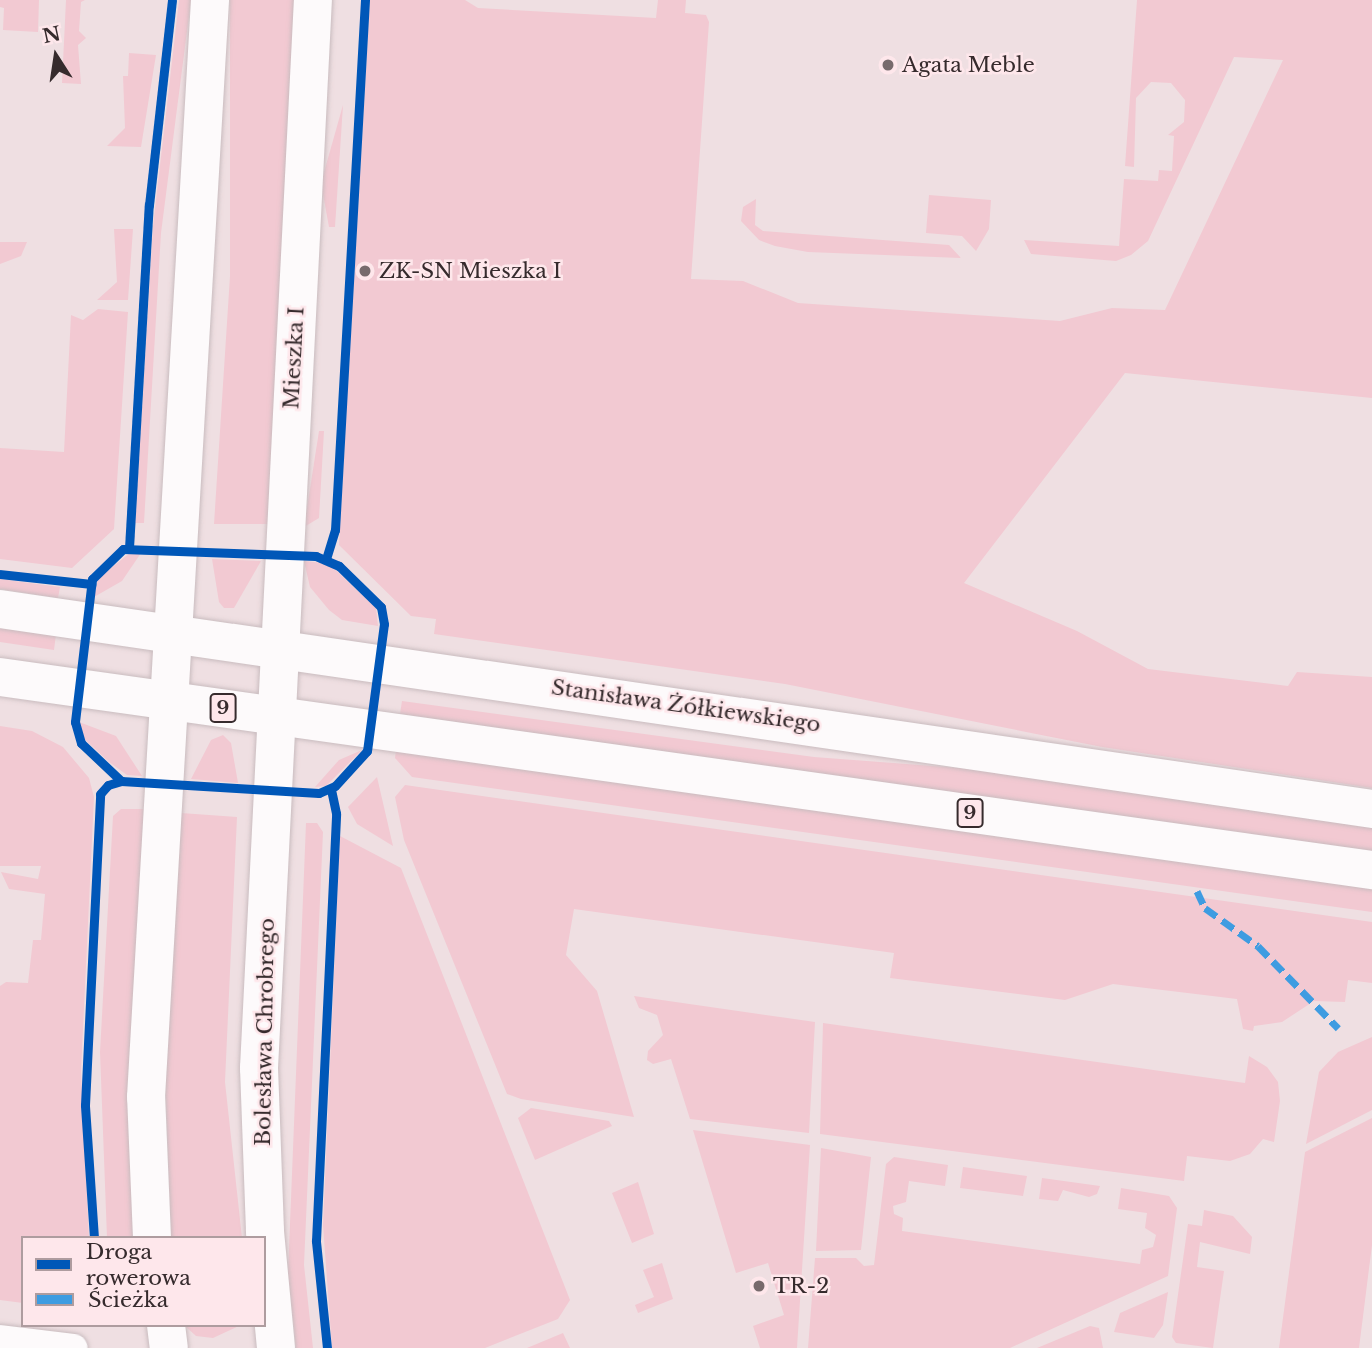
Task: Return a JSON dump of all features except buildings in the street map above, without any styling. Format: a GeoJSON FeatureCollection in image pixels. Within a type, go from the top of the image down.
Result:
{"type":"FeatureCollection","features":[{"type":"Feature","properties":{"kind":"main road"},"geometry":{"type":"LineString","coordinates":[[152,1236],[146,1097],[211,0]]}},
{"type":"Feature","properties":{"kind":"main road","name":"Mieszka I"},"geometry":{"type":"LineString","coordinates":[[277,715],[313,0]]}},
{"type":"Feature","properties":{"kind":"main road","name":"Stanisława Żółkiewskiego"},"geometry":{"type":"LineString","coordinates":[[0,609],[1372,809]]}},
{"type":"Feature","properties":{"kind":"main road","name":"9"},"geometry":{"type":"LineString","coordinates":[[0,677],[1372,870]]}},
{"type":"Feature","properties":{"kind":"main road","name":"Bolesława Chrobrego"},"geometry":{"type":"LineString","coordinates":[[265,1236],[259,1068],[277,715]]}},
{"type":"Feature","properties":{"kind":"main road","name":"Bolesława Chrobrego"},"geometry":{"type":"LineString","coordinates":[[266,1242],[276,1348]]}},
{"type":"Feature","properties":{"kind":"main road"},"geometry":{"type":"LineString","coordinates":[[166,1327],[170,1348]]}},
{"type":"Feature","properties":{"kind":"street"},"geometry":{"type":"LineString","coordinates":[[0,1339],[73,1348]]}},
{"type":"Feature","properties":{"kind":"shaded area"},"geometry":{"type":"Polygon","coordinates":[[[0,0],[39,0],[38,32],[3,30],[4,8],[0,7],[0,0]]]}},
{"type":"Feature","properties":{"kind":"shaded area"},"geometry":{"type":"Polygon","coordinates":[[[66,0],[85,0],[81,2],[79,31],[86,38],[78,45],[81,84],[62,83],[66,0]]]}},
{"type":"Feature","properties":{"kind":"shaded area"},"geometry":{"type":"Polygon","coordinates":[[[179,0],[191,0],[161,233],[144,523],[135,523],[153,226],[179,0]]]}},
{"type":"Feature","properties":{"kind":"shaded area"},"geometry":{"type":"Polygon","coordinates":[[[230,0],[295,0],[268,524],[214,524],[230,276],[230,0]]]}},
{"type":"Feature","properties":{"kind":"shaded area"},"geometry":{"type":"Polygon","coordinates":[[[370,0],[465,0],[478,8],[656,18],[658,0],[686,0],[685,13],[706,15],[709,22],[691,279],[743,281],[798,303],[1060,321],[1112,308],[1165,310],[1283,60],[1234,57],[1148,241],[1131,255],[1116,261],[1031,254],[1024,240],[1119,246],[1124,179],[1158,181],[1159,170],[1172,171],[1174,136],[1168,135],[1184,122],[1185,100],[1171,83],[1151,82],[1136,98],[1134,167],[1125,166],[1137,0],[1372,0],[1372,398],[1125,373],[964,583],[1077,631],[1148,669],[1288,686],[1297,672],[1372,677],[1372,788],[1102,747],[785,684],[434,634],[436,619],[411,616],[339,545],[370,0]]]}},
{"type":"Feature","properties":{"kind":"shaded area"},"geometry":{"type":"Polygon","coordinates":[[[129,53],[156,55],[141,147],[107,146],[125,128],[123,76],[128,76],[129,53]]]}},
{"type":"Feature","properties":{"kind":"shaded area"},"geometry":{"type":"Polygon","coordinates":[[[343,105],[335,227],[329,227],[321,183],[343,105]]]}},
{"type":"Feature","properties":{"kind":"shaded area"},"geometry":{"type":"Polygon","coordinates":[[[929,195],[991,200],[989,229],[976,251],[962,236],[926,233],[929,195]]]}},
{"type":"Feature","properties":{"kind":"shaded area"},"geometry":{"type":"Polygon","coordinates":[[[756,199],[755,225],[763,231],[949,245],[961,258],[808,252],[775,246],[759,240],[741,221],[743,207],[756,199]]]}},
{"type":"Feature","properties":{"kind":"shaded area"},"geometry":{"type":"Polygon","coordinates":[[[114,229],[133,229],[128,300],[97,300],[117,282],[114,229]]]}},
{"type":"Feature","properties":{"kind":"shaded area"},"geometry":{"type":"Polygon","coordinates":[[[0,242],[27,242],[21,256],[0,264],[0,242]]]}},
{"type":"Feature","properties":{"kind":"shaded area"},"geometry":{"type":"Polygon","coordinates":[[[98,309],[128,312],[114,529],[72,568],[0,559],[0,448],[64,452],[71,315],[83,320],[98,309]]]}},
{"type":"Feature","properties":{"kind":"shaded area"},"geometry":{"type":"Polygon","coordinates":[[[319,431],[324,431],[319,518],[304,527],[319,431]]]}},
{"type":"Feature","properties":{"kind":"shaded area"},"geometry":{"type":"Polygon","coordinates":[[[130,553],[141,553],[122,581],[94,597],[98,578],[130,553]]]}},
{"type":"Feature","properties":{"kind":"shaded area"},"geometry":{"type":"Polygon","coordinates":[[[212,559],[261,561],[234,608],[224,608],[219,602],[212,559]]]}},
{"type":"Feature","properties":{"kind":"shaded area"},"geometry":{"type":"Polygon","coordinates":[[[304,561],[325,563],[336,570],[376,608],[378,626],[342,620],[329,610],[310,587],[304,561]]]}},
{"type":"Feature","properties":{"kind":"shaded area"},"geometry":{"type":"Polygon","coordinates":[[[0,579],[60,587],[58,598],[0,589],[0,579]]]}},
{"type":"Feature","properties":{"kind":"shaded area"},"geometry":{"type":"Polygon","coordinates":[[[0,627],[56,634],[54,650],[0,642],[0,627]]]}},
{"type":"Feature","properties":{"kind":"shaded area"},"geometry":{"type":"Polygon","coordinates":[[[402,701],[814,757],[1025,773],[1372,824],[1372,854],[400,714],[402,701]]]}},
{"type":"Feature","properties":{"kind":"shaded area"},"geometry":{"type":"Polygon","coordinates":[[[79,722],[116,736],[142,776],[127,775],[109,762],[80,735],[79,722]]]}},
{"type":"Feature","properties":{"kind":"shaded area"},"geometry":{"type":"Polygon","coordinates":[[[0,726],[32,731],[63,747],[89,778],[94,797],[81,1072],[89,1236],[21,1236],[21,1303],[0,1300],[0,986],[6,982],[28,983],[33,940],[41,940],[45,894],[9,889],[1,872],[38,879],[41,866],[0,866],[0,726]]]}},
{"type":"Feature","properties":{"kind":"shaded area"},"geometry":{"type":"Polygon","coordinates":[[[223,735],[231,743],[238,783],[191,779],[211,740],[223,735]]]}},
{"type":"Feature","properties":{"kind":"shaded area"},"geometry":{"type":"Polygon","coordinates":[[[362,750],[326,786],[315,787],[339,760],[362,750]]]}},
{"type":"Feature","properties":{"kind":"shaded area"},"geometry":{"type":"Polygon","coordinates":[[[396,750],[1372,889],[1372,912],[412,777],[395,758],[396,750]]]}},
{"type":"Feature","properties":{"kind":"shaded area"},"geometry":{"type":"Polygon","coordinates":[[[377,777],[393,846],[357,824],[348,807],[377,777]]]}},
{"type":"Feature","properties":{"kind":"shaded area"},"geometry":{"type":"Polygon","coordinates":[[[405,785],[1372,922],[1372,983],[1348,980],[1345,1002],[1314,1001],[1282,1022],[1254,1026],[1253,1031],[1243,1029],[1237,999],[1113,984],[1065,1000],[890,978],[894,953],[574,909],[566,955],[597,991],[634,1117],[521,1099],[507,1094],[404,840],[395,797],[405,785]]]}},
{"type":"Feature","properties":{"kind":"shaded area"},"geometry":{"type":"Polygon","coordinates":[[[121,809],[144,809],[128,1104],[134,1236],[107,1236],[100,1052],[113,816],[121,809]]]}},
{"type":"Feature","properties":{"kind":"shaded area"},"geometry":{"type":"Polygon","coordinates":[[[181,813],[237,817],[225,1082],[242,1236],[171,1236],[165,1070],[181,813]]]}},
{"type":"Feature","properties":{"kind":"shaded area"},"geometry":{"type":"Polygon","coordinates":[[[306,823],[317,823],[323,832],[304,1265],[313,1348],[296,1348],[288,1274],[306,823]]]}},
{"type":"Feature","properties":{"kind":"shaded area"},"geometry":{"type":"Polygon","coordinates":[[[340,836],[401,868],[570,1300],[558,1319],[485,1348],[332,1348],[323,1225],[340,836]]]}},
{"type":"Feature","properties":{"kind":"shaded area"},"geometry":{"type":"Polygon","coordinates":[[[634,996],[815,1022],[809,1133],[690,1119],[671,1059],[653,1064],[647,1060],[648,1051],[663,1035],[657,1015],[639,1008],[634,996]]]}},
{"type":"Feature","properties":{"kind":"shaded area"},"geometry":{"type":"Polygon","coordinates":[[[823,1023],[1245,1083],[1249,1056],[1267,1067],[1278,1082],[1280,1101],[1274,1142],[1263,1139],[1250,1154],[1230,1161],[1187,1156],[1184,1181],[820,1134],[823,1023]]]}},
{"type":"Feature","properties":{"kind":"shaded area"},"geometry":{"type":"Polygon","coordinates":[[[1372,1037],[1372,1110],[1306,1144],[1319,1072],[1338,1052],[1372,1037]]]}},
{"type":"Feature","properties":{"kind":"shaded area"},"geometry":{"type":"Polygon","coordinates":[[[531,1108],[609,1121],[612,1126],[535,1160],[518,1118],[531,1108]]]}},
{"type":"Feature","properties":{"kind":"shaded area"},"geometry":{"type":"Polygon","coordinates":[[[1372,1118],[1372,1245],[1359,1348],[1279,1348],[1305,1152],[1372,1118]]]}},
{"type":"Feature","properties":{"kind":"shaded area"},"geometry":{"type":"Polygon","coordinates":[[[693,1130],[810,1145],[797,1348],[760,1348],[753,1326],[784,1315],[768,1263],[736,1273],[693,1130]]]}},
{"type":"Feature","properties":{"kind":"shaded area"},"geometry":{"type":"Polygon","coordinates":[[[821,1148],[871,1157],[861,1250],[816,1251],[821,1148]]]}},
{"type":"Feature","properties":{"kind":"shaded area"},"geometry":{"type":"Polygon","coordinates":[[[894,1157],[948,1165],[945,1186],[909,1181],[906,1202],[893,1206],[894,1214],[903,1218],[902,1231],[1140,1264],[1142,1250],[1153,1247],[1156,1235],[1145,1228],[1147,1213],[1118,1209],[1121,1188],[1169,1196],[1177,1208],[1168,1276],[1010,1348],[808,1348],[815,1258],[856,1258],[864,1266],[874,1265],[886,1164],[894,1157]]]}},
{"type":"Feature","properties":{"kind":"shaded area"},"geometry":{"type":"Polygon","coordinates":[[[963,1167],[1027,1176],[1023,1196],[960,1188],[963,1167]]]}},
{"type":"Feature","properties":{"kind":"shaded area"},"geometry":{"type":"Polygon","coordinates":[[[1042,1178],[1100,1186],[1097,1194],[1089,1197],[1063,1190],[1058,1201],[1039,1199],[1042,1178]]]}},
{"type":"Feature","properties":{"kind":"shaded area"},"geometry":{"type":"Polygon","coordinates":[[[638,1182],[654,1234],[632,1243],[612,1193],[638,1182]]]}},
{"type":"Feature","properties":{"kind":"shaded area"},"geometry":{"type":"Polygon","coordinates":[[[1204,1210],[1233,1216],[1252,1237],[1250,1254],[1200,1242],[1197,1267],[1224,1271],[1213,1348],[1176,1343],[1172,1337],[1188,1224],[1202,1226],[1204,1210]]]}},
{"type":"Feature","properties":{"kind":"shaded area"},"geometry":{"type":"Polygon","coordinates":[[[662,1263],[673,1299],[638,1313],[635,1305],[654,1297],[643,1270],[662,1263]]]}},
{"type":"Feature","properties":{"kind":"shaded area"},"geometry":{"type":"Polygon","coordinates":[[[1168,1292],[1163,1325],[1154,1338],[1114,1332],[1120,1313],[1168,1292]]]}},
{"type":"Feature","properties":{"kind":"shaded area"},"geometry":{"type":"Polygon","coordinates":[[[1090,1326],[1099,1328],[1103,1348],[1037,1348],[1090,1326]]]}},
{"type":"Feature","properties":{"kind":"shaded area"},"geometry":{"type":"Polygon","coordinates":[[[186,1327],[237,1327],[213,1338],[196,1336],[186,1327]]]}},
{"type":"Feature","properties":{"kind":"shaded area"},"geometry":{"type":"Polygon","coordinates":[[[563,1333],[570,1348],[527,1348],[563,1333]]]}},
{"type":"Feature","properties":{"kind":"marked path"},"geometry":{"type":"LineString","coordinates":[[1197,891],[1205,908],[1258,946],[1338,1028]]}},
{"type":"Feature","properties":{"kind":"cycle path"},"geometry":{"type":"LineString","coordinates":[[129,548],[149,205],[172,0]]}},
{"type":"Feature","properties":{"kind":"cycle path"},"geometry":{"type":"LineString","coordinates":[[326,559],[335,530],[365,0]]}},
{"type":"Feature","properties":{"kind":"cycle path"},"geometry":{"type":"LineString","coordinates":[[123,549],[316,556],[339,566],[381,607],[384,624],[367,751],[335,786],[319,793],[121,781],[81,743],[75,722],[92,579],[123,549]]}},
{"type":"Feature","properties":{"kind":"cycle path"},"geometry":{"type":"LineString","coordinates":[[0,574],[91,584]]}},
{"type":"Feature","properties":{"kind":"cycle path"},"geometry":{"type":"LineString","coordinates":[[94,1236],[85,1105],[100,794],[108,785],[121,781]]}},
{"type":"Feature","properties":{"kind":"cycle path"},"geometry":{"type":"LineString","coordinates":[[327,1348],[316,1241],[336,813],[331,789]]}},
{"type":"Feature","properties":{"kind":"place","name":"Agata Meble"},"geometry":{"type":"Point","coordinates":[888,65]}},
{"type":"Feature","properties":{"kind":"place","name":"ZK-SN Mieszka I"},"geometry":{"type":"Point","coordinates":[365,271]}},
{"type":"Feature","properties":{"kind":"place","name":"TR-2"},"geometry":{"type":"Point","coordinates":[759,1286]}}]}
